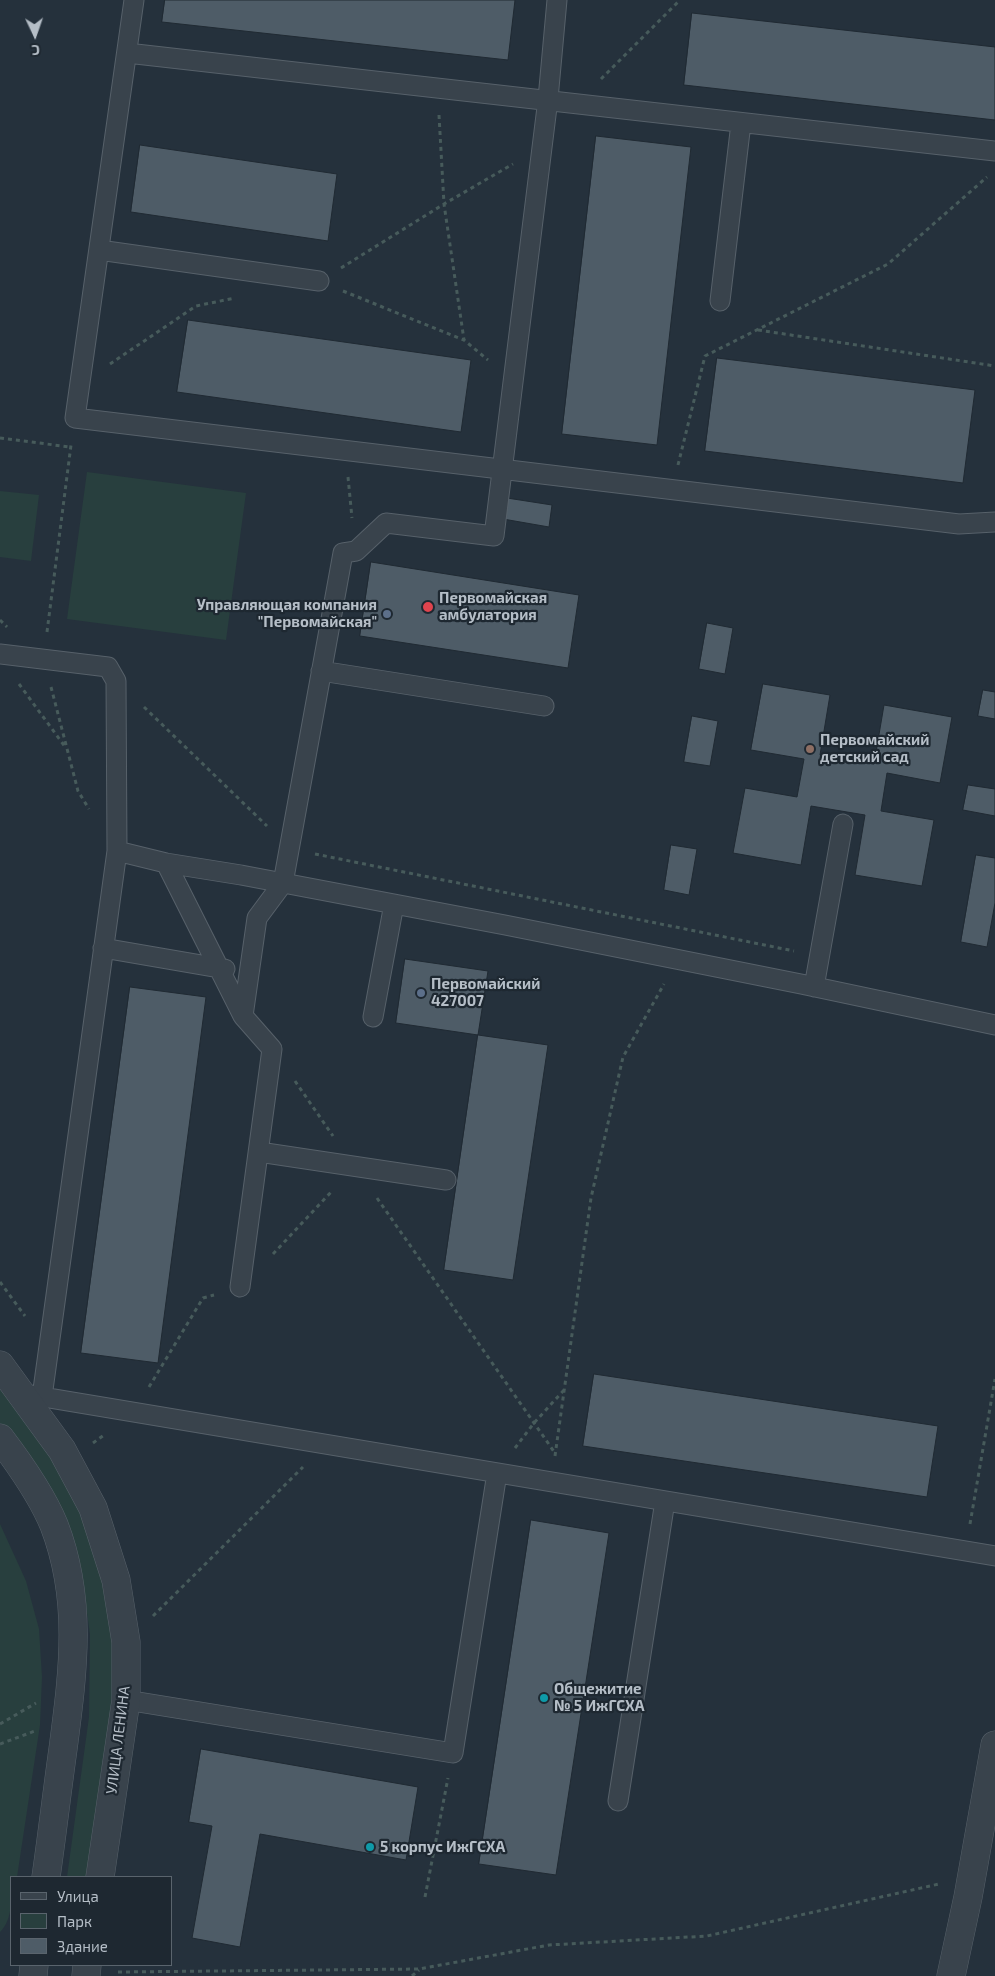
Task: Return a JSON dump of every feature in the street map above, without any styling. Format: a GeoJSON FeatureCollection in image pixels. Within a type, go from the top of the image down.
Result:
{"type":"FeatureCollection","features":[{"type":"Feature","properties":{"kind":"street","name":"УЛИЦА ЛЕНИНА"},"geometry":{"type":"LineString","coordinates":[[0,1365],[32,1395],[94,1508],[116,1580],[126,1642],[126,1700],[100,1876]]}},
{"type":"Feature","properties":{"kind":"street"},"geometry":{"type":"LineString","coordinates":[[0,1438],[23,1468],[54,1525],[71,1589],[74,1639],[72,1682],[46,1876]]}},
{"type":"Feature","properties":{"kind":"street"},"geometry":{"type":"LineString","coordinates":[[952,1976],[972,1877],[995,1745]]}},
{"type":"Feature","properties":{"kind":"lane"},"geometry":{"type":"LineString","coordinates":[[134,0],[75,418],[959,524],[995,522]]}},
{"type":"Feature","properties":{"kind":"lane"},"geometry":{"type":"LineString","coordinates":[[243,1016],[257,918],[283,883],[343,553],[356,551],[386,523],[494,536],[548,99],[557,0]]}},
{"type":"Feature","properties":{"kind":"lane"},"geometry":{"type":"LineString","coordinates":[[127,52],[995,151]]}},
{"type":"Feature","properties":{"kind":"lane"},"geometry":{"type":"LineString","coordinates":[[720,301],[741,122]]}},
{"type":"Feature","properties":{"kind":"lane"},"geometry":{"type":"LineString","coordinates":[[99,250],[319,281]]}},
{"type":"Feature","properties":{"kind":"lane"},"geometry":{"type":"LineString","coordinates":[[0,654],[108,667],[116,681],[116,851],[103,948],[32,1395],[995,1556]]}},
{"type":"Feature","properties":{"kind":"lane"},"geometry":{"type":"LineString","coordinates":[[321,671],[544,706]]}},
{"type":"Feature","properties":{"kind":"lane"},"geometry":{"type":"LineString","coordinates":[[814,987],[843,824]]}},
{"type":"Feature","properties":{"kind":"lane"},"geometry":{"type":"LineString","coordinates":[[116,851],[166,863],[242,875],[678,960],[995,1025]]}},
{"type":"Feature","properties":{"kind":"lane"},"geometry":{"type":"LineString","coordinates":[[166,863],[243,1016],[272,1049],[240,1287]]}},
{"type":"Feature","properties":{"kind":"lane"},"geometry":{"type":"LineString","coordinates":[[373,1017],[394,904]]}},
{"type":"Feature","properties":{"kind":"lane"},"geometry":{"type":"LineString","coordinates":[[103,948],[248,974]]}},
{"type":"Feature","properties":{"kind":"lane"},"geometry":{"type":"LineString","coordinates":[[258,1152],[446,1180]]}},
{"type":"Feature","properties":{"kind":"lane"},"geometry":{"type":"LineString","coordinates":[[126,1700],[453,1753],[497,1473]]}},
{"type":"Feature","properties":{"kind":"lane"},"geometry":{"type":"LineString","coordinates":[[618,1801],[665,1501]]}},
{"type":"Feature","properties":{"kind":"path"},"geometry":{"type":"LineString","coordinates":[[577,104],[680,0]]}},
{"type":"Feature","properties":{"kind":"path"},"geometry":{"type":"LineString","coordinates":[[438,88],[444,204],[464,340]]}},
{"type":"Feature","properties":{"kind":"path"},"geometry":{"type":"LineString","coordinates":[[319,281],[444,204],[542,148]]}},
{"type":"Feature","properties":{"kind":"path"},"geometry":{"type":"LineString","coordinates":[[672,490],[705,356],[888,264],[988,176]]}},
{"type":"Feature","properties":{"kind":"path"},"geometry":{"type":"LineString","coordinates":[[319,281],[464,340],[513,380]]}},
{"type":"Feature","properties":{"kind":"path"},"geometry":{"type":"LineString","coordinates":[[110,364],[196,306],[244,297]]}},
{"type":"Feature","properties":{"kind":"path"},"geometry":{"type":"LineString","coordinates":[[757,330],[995,366]]}},
{"type":"Feature","properties":{"kind":"path"},"geometry":{"type":"LineString","coordinates":[[75,418],[43,659],[78,791],[116,851]]}},
{"type":"Feature","properties":{"kind":"path"},"geometry":{"type":"LineString","coordinates":[[0,438],[71,447]]}},
{"type":"Feature","properties":{"kind":"path"},"geometry":{"type":"LineString","coordinates":[[346,451],[356,551]]}},
{"type":"Feature","properties":{"kind":"path"},"geometry":{"type":"LineString","coordinates":[[17,680],[67,750]]}},
{"type":"Feature","properties":{"kind":"path"},"geometry":{"type":"LineString","coordinates":[[116,681],[290,848],[819,956]]}},
{"type":"Feature","properties":{"kind":"path"},"geometry":{"type":"LineString","coordinates":[[551,1482],[591,1198],[623,1057],[678,960]]}},
{"type":"Feature","properties":{"kind":"path"},"geometry":{"type":"LineString","coordinates":[[272,1049],[578,1486]]}},
{"type":"Feature","properties":{"kind":"path"},"geometry":{"type":"LineString","coordinates":[[92,1444],[133,1412],[203,1298],[240,1287],[355,1167]]}},
{"type":"Feature","properties":{"kind":"path"},"geometry":{"type":"LineString","coordinates":[[965,1551],[995,1379]]}},
{"type":"Feature","properties":{"kind":"path"},"geometry":{"type":"LineString","coordinates":[[497,1473],[534,1423],[564,1390]]}},
{"type":"Feature","properties":{"kind":"path"},"geometry":{"type":"LineString","coordinates":[[126,1642],[327,1444]]}},
{"type":"Feature","properties":{"kind":"path"},"geometry":{"type":"LineString","coordinates":[[0,1724],[72,1682]]}},
{"type":"Feature","properties":{"kind":"path"},"geometry":{"type":"LineString","coordinates":[[425,1898],[453,1753]]}},
{"type":"Feature","properties":{"kind":"path"},"geometry":{"type":"LineString","coordinates":[[86,1972],[420,1970],[549,1945],[706,1936],[972,1877]]}},
{"type":"Feature","properties":{"kind":"path"},"geometry":{"type":"LineString","coordinates":[[412,1976],[420,1970]]}},
{"type":"Feature","properties":{"kind":"green space"},"geometry":{"type":"Polygon","coordinates":[[[87,472],[246,493],[226,640],[67,619],[87,472]]]}},
{"type":"Feature","properties":{"kind":"green space"},"geometry":{"type":"Polygon","coordinates":[[[0,491],[39,495],[31,561],[0,557],[0,491]]]}},
{"type":"Feature","properties":{"kind":"green space"},"geometry":{"type":"Polygon","coordinates":[[[0,1387],[41,1442],[68,1484],[83,1515],[105,1583],[114,1634],[112,1712],[88,1876],[67,1876],[89,1717],[90,1634],[83,1586],[24,1454],[0,1423],[0,1387]]]}},
{"type":"Feature","properties":{"kind":"green space"},"geometry":{"type":"Polygon","coordinates":[[[0,1524],[26,1581],[39,1629],[42,1677],[40,1725],[17,1876],[10,1876],[10,1913],[0,1932],[0,1524]]]}},
{"type":"Feature","properties":{"kind":"building"},"geometry":{"type":"Polygon","coordinates":[[[165,0],[515,0],[508,60],[162,22],[165,0]]]}},
{"type":"Feature","properties":{"kind":"building"},"geometry":{"type":"Polygon","coordinates":[[[692,13],[995,47],[995,120],[684,85],[692,13]]]}},
{"type":"Feature","properties":{"kind":"building"},"geometry":{"type":"Polygon","coordinates":[[[596,136],[691,147],[657,445],[562,434],[596,136]]]}},
{"type":"Feature","properties":{"kind":"building"},"geometry":{"type":"Polygon","coordinates":[[[140,145],[337,174],[328,241],[131,212],[140,145]]]}},
{"type":"Feature","properties":{"kind":"building"},"geometry":{"type":"Polygon","coordinates":[[[188,320],[471,360],[461,432],[177,392],[188,320]]]}},
{"type":"Feature","properties":{"kind":"building"},"geometry":{"type":"Polygon","coordinates":[[[717,358],[975,390],[963,483],[705,451],[717,358]]]}},
{"type":"Feature","properties":{"kind":"building"},"geometry":{"type":"Polygon","coordinates":[[[507,498],[552,505],[549,527],[503,519],[507,498]]]}},
{"type":"Feature","properties":{"kind":"building"},"geometry":{"type":"Polygon","coordinates":[[[371,562],[579,595],[568,668],[360,636],[371,562]]]}},
{"type":"Feature","properties":{"kind":"building"},"geometry":{"type":"Polygon","coordinates":[[[707,623],[733,628],[725,674],[699,669],[707,623]]]}},
{"type":"Feature","properties":{"kind":"building"},"geometry":{"type":"Polygon","coordinates":[[[763,684],[830,695],[820,755],[874,764],[884,705],[952,717],[940,783],[887,773],[881,811],[934,820],[922,886],[855,875],[865,815],[811,806],[801,865],[733,853],[745,788],[797,797],[804,759],[751,750],[763,684]]]}},
{"type":"Feature","properties":{"kind":"building"},"geometry":{"type":"Polygon","coordinates":[[[983,690],[995,692],[995,719],[978,716],[983,690]]]}},
{"type":"Feature","properties":{"kind":"building"},"geometry":{"type":"Polygon","coordinates":[[[692,716],[718,721],[710,766],[684,762],[692,716]]]}},
{"type":"Feature","properties":{"kind":"building"},"geometry":{"type":"Polygon","coordinates":[[[968,785],[995,789],[995,816],[963,810],[968,785]]]}},
{"type":"Feature","properties":{"kind":"building"},"geometry":{"type":"Polygon","coordinates":[[[671,845],[697,849],[689,895],[664,890],[671,845]]]}},
{"type":"Feature","properties":{"kind":"building"},"geometry":{"type":"Polygon","coordinates":[[[976,855],[995,858],[995,903],[987,947],[961,942],[976,855]]]}},
{"type":"Feature","properties":{"kind":"building"},"geometry":{"type":"Polygon","coordinates":[[[405,959],[488,971],[478,1035],[396,1023],[405,959]]]}},
{"type":"Feature","properties":{"kind":"building"},"geometry":{"type":"Polygon","coordinates":[[[130,987],[206,997],[158,1363],[81,1353],[130,987]]]}},
{"type":"Feature","properties":{"kind":"building"},"geometry":{"type":"Polygon","coordinates":[[[478,1035],[548,1045],[513,1280],[444,1270],[478,1035]]]}},
{"type":"Feature","properties":{"kind":"building"},"geometry":{"type":"Polygon","coordinates":[[[594,1374],[938,1426],[927,1497],[583,1446],[594,1374]]]}},
{"type":"Feature","properties":{"kind":"building","name":"Общежитие № 5 ИжГСХА"},"geometry":{"type":"Polygon","coordinates":[[[531,1520],[609,1533],[556,1875],[479,1864],[531,1520]]]}},
{"type":"Feature","properties":{"kind":"building","name":"5 корпус ИжГСХА"},"geometry":{"type":"Polygon","coordinates":[[[201,1749],[418,1787],[406,1860],[260,1834],[240,1947],[192,1938],[212,1826],[189,1822],[201,1749]]]}},
{"type":"Feature","properties":{"kind":"place","name":"Первомайская амбулатория"},"geometry":{"type":"Point","coordinates":[428,607]}},
{"type":"Feature","properties":{"kind":"place","name":"Управляющая компания \"Первомайская\""},"geometry":{"type":"Point","coordinates":[387,614]}},
{"type":"Feature","properties":{"kind":"place","name":"Первомайский детский сад"},"geometry":{"type":"Point","coordinates":[810,749]}},
{"type":"Feature","properties":{"kind":"place","name":"Первомайский 427007"},"geometry":{"type":"Point","coordinates":[421,993]}},
{"type":"Feature","properties":{"kind":"place","name":"Общежитие № 5 ИжГСХА"},"geometry":{"type":"Point","coordinates":[544,1698]}},
{"type":"Feature","properties":{"kind":"place","name":"5 корпус ИжГСХА"},"geometry":{"type":"Point","coordinates":[370,1847]}}]}
